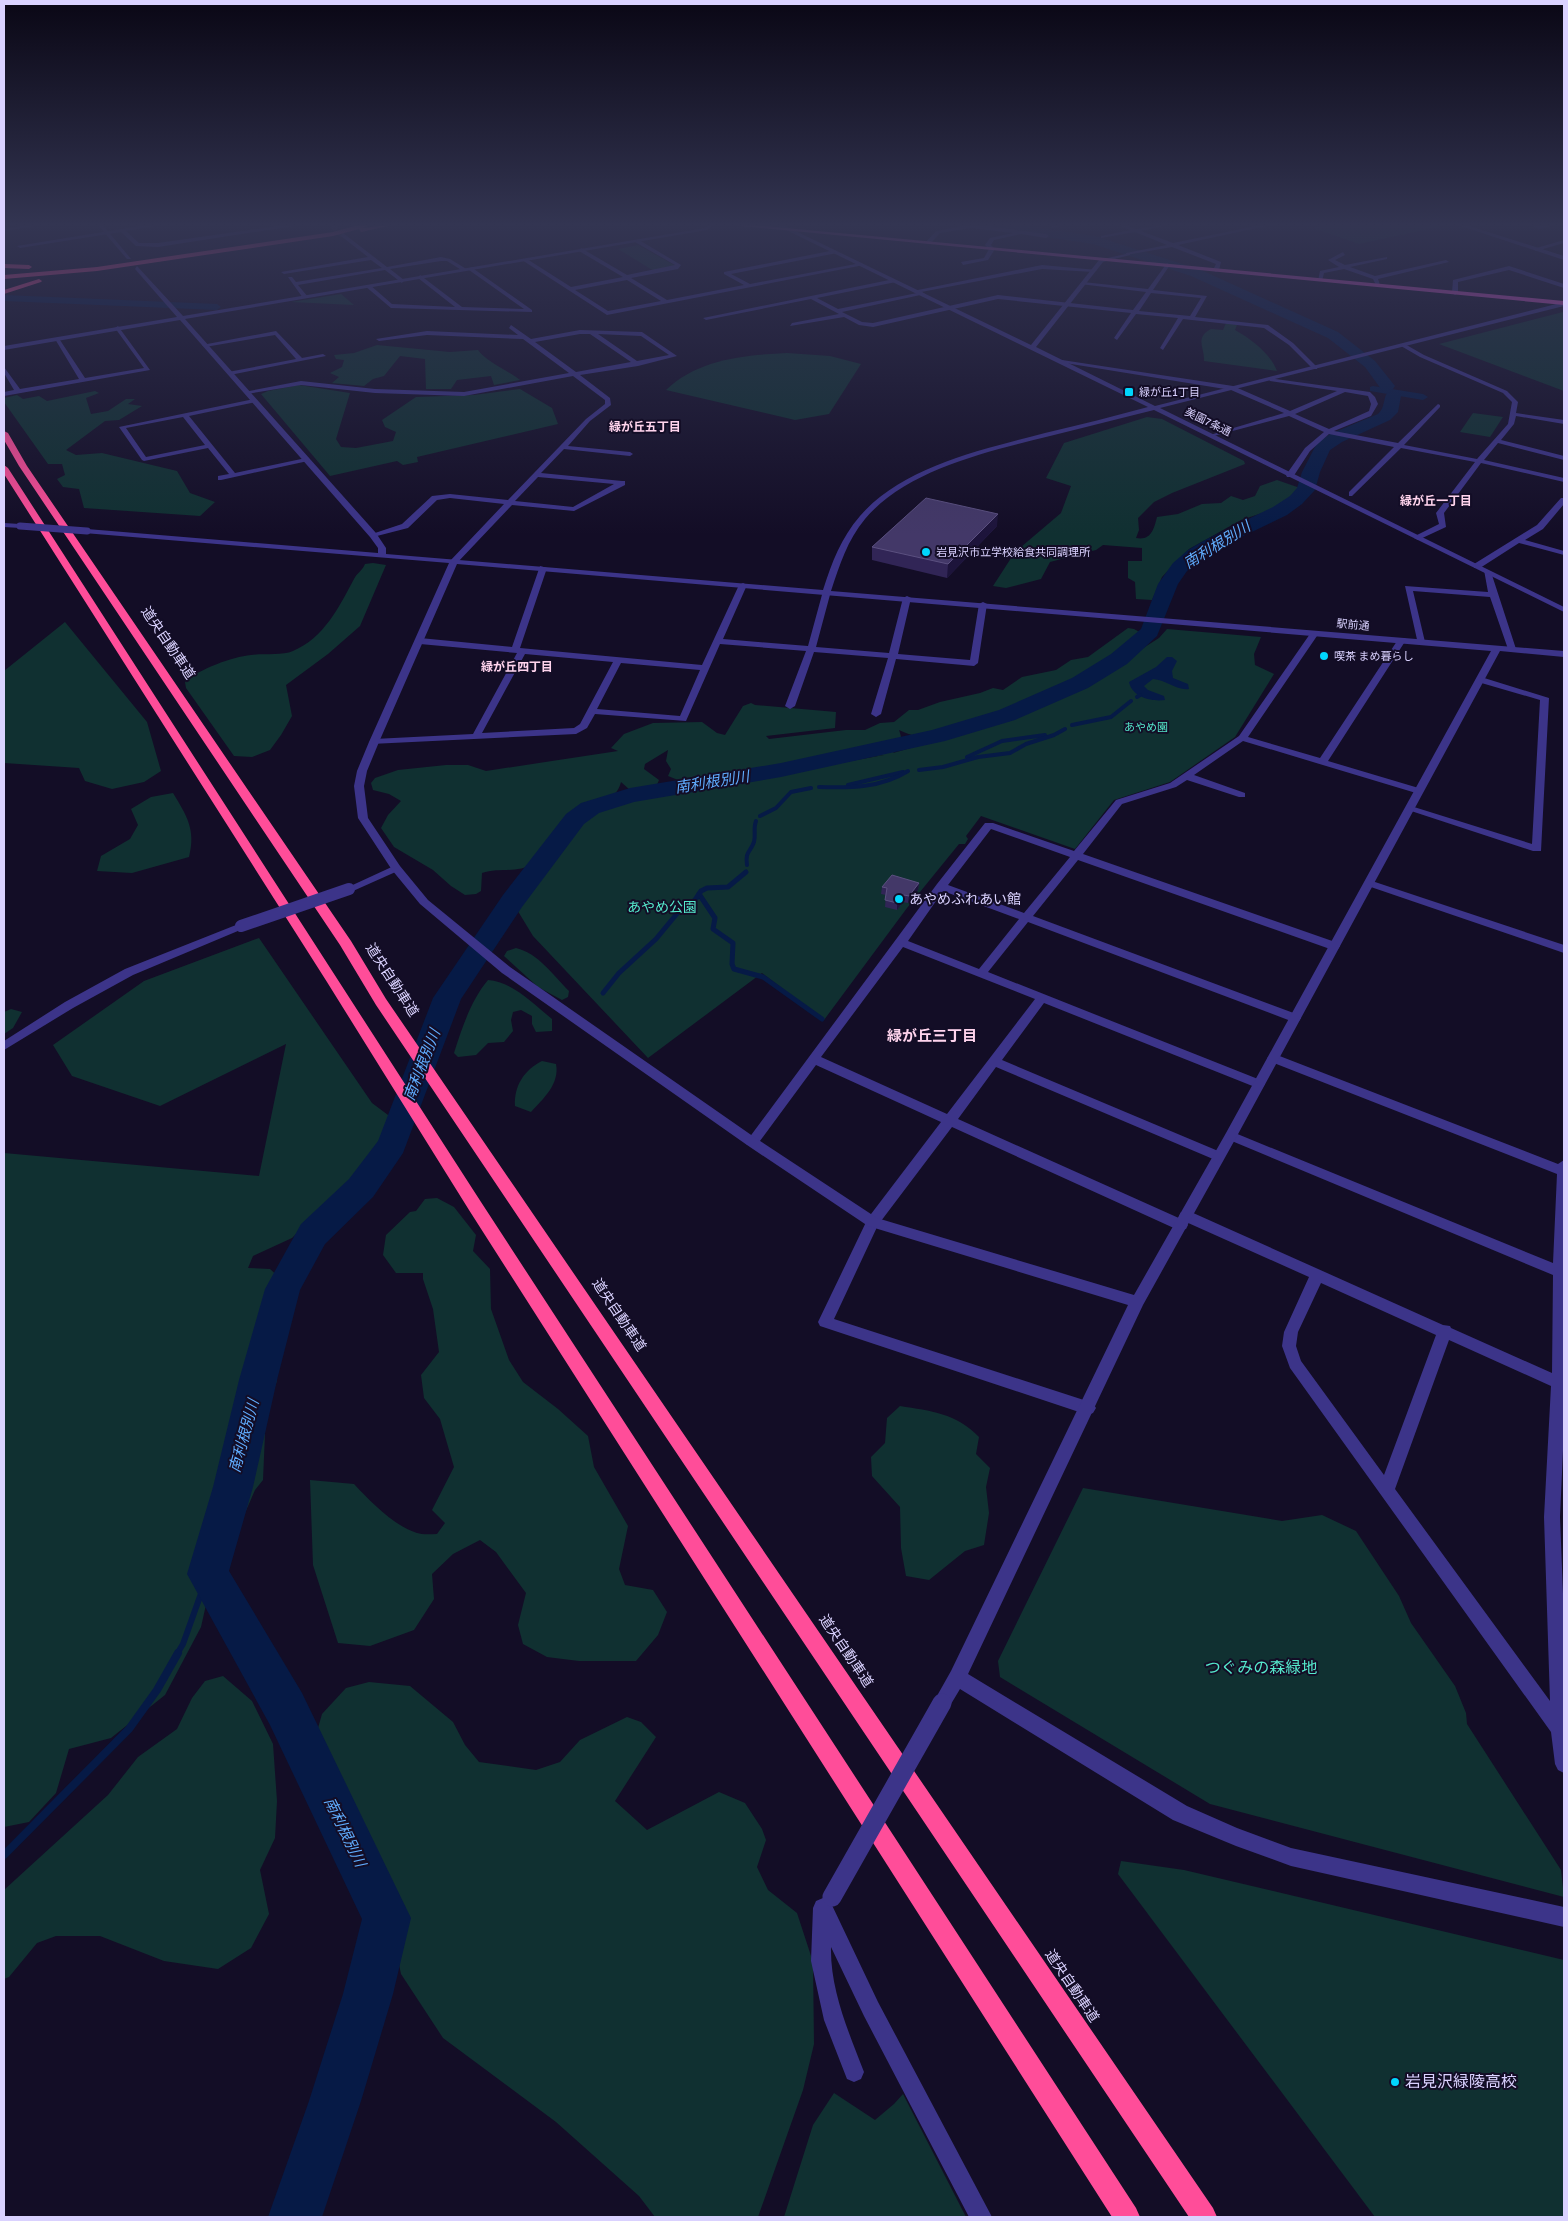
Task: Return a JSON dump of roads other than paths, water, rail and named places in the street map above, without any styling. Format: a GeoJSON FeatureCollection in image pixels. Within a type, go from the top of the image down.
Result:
{"type":"FeatureCollection","features":[{"type":"Feature","properties":{"kind":"highway","name":"道央自動車道"},"geometry":{"type":"LineString","coordinates":[[4,434],[335,928],[381,1002],[1204,2217]]}},
{"type":"Feature","properties":{"kind":"highway"},"geometry":{"type":"LineString","coordinates":[[4,468],[332,979],[475,1206],[1127,2217]]}},
{"type":"Feature","properties":{"kind":"street"},"geometry":{"type":"LineString","coordinates":[[4,348],[118,328],[148,369],[4,394]]}},
{"type":"Feature","properties":{"kind":"street"},"geometry":{"type":"LineString","coordinates":[[189,328],[373,535],[382,548],[382,555]]}},
{"type":"Feature","properties":{"kind":"street"},"geometry":{"type":"LineString","coordinates":[[512,328],[608,399],[608,405],[588,420],[454,561],[362,771],[359,798],[363,818],[396,868],[424,902],[506,970],[752,1142],[873,1222],[1137,1302]]}},
{"type":"Feature","properties":{"kind":"street","name":"美園7条通"},"geometry":{"type":"LineString","coordinates":[[990,328],[1564,610]]}},
{"type":"Feature","properties":{"kind":"street"},"geometry":{"type":"LineString","coordinates":[[1032,348],[1048,328]]}},
{"type":"Feature","properties":{"kind":"street"},"geometry":{"type":"LineString","coordinates":[[1117,338],[1124,328]]}},
{"type":"Feature","properties":{"kind":"street"},"geometry":{"type":"LineString","coordinates":[[1163,348],[1175,328]]}},
{"type":"Feature","properties":{"kind":"street"},"geometry":{"type":"LineString","coordinates":[[1268,328],[1292,344],[1315,368]]}},
{"type":"Feature","properties":{"kind":"street"},"geometry":{"type":"LineString","coordinates":[[790,706],[811,649],[826,591],[848,535],[860,520],[890,493],[907,482],[937,467],[972,455],[1467,328]]}},
{"type":"Feature","properties":{"kind":"street"},"geometry":{"type":"LineString","coordinates":[[247,392],[301,383],[375,391],[464,394],[674,356],[642,334],[580,332],[531,341]]}},
{"type":"Feature","properties":{"kind":"street"},"geometry":{"type":"LineString","coordinates":[[591,332],[638,364]]}},
{"type":"Feature","properties":{"kind":"street"},"geometry":{"type":"LineString","coordinates":[[205,345],[276,333],[300,360]]}},
{"type":"Feature","properties":{"kind":"street"},"geometry":{"type":"LineString","coordinates":[[379,339],[418,333],[523,337]]}},
{"type":"Feature","properties":{"kind":"street"},"geometry":{"type":"LineString","coordinates":[[58,339],[83,380]]}},
{"type":"Feature","properties":{"kind":"street"},"geometry":{"type":"LineString","coordinates":[[1402,345],[1509,394],[1515,402],[1512,424],[1479,460],[1440,513],[1443,525],[1418,538]]}},
{"type":"Feature","properties":{"kind":"street"},"geometry":{"type":"LineString","coordinates":[[230,373],[323,356]]}},
{"type":"Feature","properties":{"kind":"street"},"geometry":{"type":"LineString","coordinates":[[1062,362],[1233,388],[1329,432],[1399,447],[1479,460],[1564,480]]}},
{"type":"Feature","properties":{"kind":"street"},"geometry":{"type":"LineString","coordinates":[[4,369],[18,391]]}},
{"type":"Feature","properties":{"kind":"street"},"geometry":{"type":"LineString","coordinates":[[1270,379],[1370,394],[1374,402],[1373,411],[1368,415],[1329,432],[1311,445],[1294,477]]}},
{"type":"Feature","properties":{"kind":"street"},"geometry":{"type":"LineString","coordinates":[[1212,436],[1289,414],[1344,390]]}},
{"type":"Feature","properties":{"kind":"street"},"geometry":{"type":"LineString","coordinates":[[210,446],[144,459],[122,427],[254,401]]}},
{"type":"Feature","properties":{"kind":"street"},"geometry":{"type":"LineString","coordinates":[[1352,494],[1438,406]]}},
{"type":"Feature","properties":{"kind":"street"},"geometry":{"type":"LineString","coordinates":[[1513,414],[1564,422]]}},
{"type":"Feature","properties":{"kind":"street"},"geometry":{"type":"LineString","coordinates":[[185,415],[233,475]]}},
{"type":"Feature","properties":{"kind":"street"},"geometry":{"type":"LineString","coordinates":[[1496,442],[1564,458]]}},
{"type":"Feature","properties":{"kind":"street"},"geometry":{"type":"LineString","coordinates":[[562,448],[630,454]]}},
{"type":"Feature","properties":{"kind":"street"},"geometry":{"type":"LineString","coordinates":[[221,478],[306,460]]}},
{"type":"Feature","properties":{"kind":"street"},"geometry":{"type":"LineString","coordinates":[[373,535],[405,526],[435,498],[450,496],[574,509],[622,483],[537,475]]}},
{"type":"Feature","properties":{"kind":"street"},"geometry":{"type":"LineString","coordinates":[[1477,566],[1540,527],[1564,500]]}},
{"type":"Feature","properties":{"kind":"street","name":"駅前通"},"geometry":{"type":"LineString","coordinates":[[4,525],[826,591],[1564,654]]}},
{"type":"Feature","properties":{"kind":"street"},"geometry":{"type":"LineString","coordinates":[[1520,541],[1564,553]]}},
{"type":"Feature","properties":{"kind":"street"},"geometry":{"type":"LineString","coordinates":[[476,736],[519,651],[543,568]]}},
{"type":"Feature","properties":{"kind":"street"},"geometry":{"type":"LineString","coordinates":[[1488,572],[1493,595],[1512,649]]}},
{"type":"Feature","properties":{"kind":"street"},"geometry":{"type":"LineString","coordinates":[[592,711],[683,719],[743,585]]}},
{"type":"Feature","properties":{"kind":"street"},"geometry":{"type":"LineString","coordinates":[[1421,642],[1408,588],[1493,595]]}},
{"type":"Feature","properties":{"kind":"street"},"geometry":{"type":"LineString","coordinates":[[876,714],[907,598]]}},
{"type":"Feature","properties":{"kind":"street"},"geometry":{"type":"LineString","coordinates":[[717,641],[974,663],[983,604]]}},
{"type":"Feature","properties":{"kind":"street"},"geometry":{"type":"LineString","coordinates":[[981,974],[1119,802],[1173,785],[1242,738],[1315,633]]}},
{"type":"Feature","properties":{"kind":"street"},"geometry":{"type":"LineString","coordinates":[[1322,764],[1402,640]]}},
{"type":"Feature","properties":{"kind":"street"},"geometry":{"type":"LineString","coordinates":[[420,641],[705,668]]}},
{"type":"Feature","properties":{"kind":"street"},"geometry":{"type":"LineString","coordinates":[[854,2072],[834,2020],[821,1961],[827,1903],[957,1677],[1088,1408],[1137,1302],[1231,1136],[1497,648]]}},
{"type":"Feature","properties":{"kind":"street"},"geometry":{"type":"LineString","coordinates":[[374,742],[576,730],[584,726],[618,660]]}},
{"type":"Feature","properties":{"kind":"street"},"geometry":{"type":"LineString","coordinates":[[1410,809],[1537,849],[1545,698],[1481,680]]}},
{"type":"Feature","properties":{"kind":"street"},"geometry":{"type":"LineString","coordinates":[[1242,738],[1322,764],[1419,791]]}},
{"type":"Feature","properties":{"kind":"street"},"geometry":{"type":"LineString","coordinates":[[1186,776],[1242,795]]}},
{"type":"Feature","properties":{"kind":"street"},"geometry":{"type":"LineString","coordinates":[[752,1142],[989,824],[1334,946]]}},
{"type":"Feature","properties":{"kind":"street"},"geometry":{"type":"LineString","coordinates":[[4,1046],[69,1005],[129,972],[241,926],[349,888],[396,868]]}},
{"type":"Feature","properties":{"kind":"street"},"geometry":{"type":"LineString","coordinates":[[1369,883],[1564,949]]}},
{"type":"Feature","properties":{"kind":"street"},"geometry":{"type":"LineString","coordinates":[[941,886],[1295,1018]]}},
{"type":"Feature","properties":{"kind":"street"},"geometry":{"type":"LineString","coordinates":[[901,942],[1258,1084]]}},
{"type":"Feature","properties":{"kind":"street"},"geometry":{"type":"LineString","coordinates":[[1041,999],[873,1222],[825,1322],[1088,1408]]}},
{"type":"Feature","properties":{"kind":"street"},"geometry":{"type":"LineString","coordinates":[[1273,1058],[1564,1171]]}},
{"type":"Feature","properties":{"kind":"street"},"geometry":{"type":"LineString","coordinates":[[814,1059],[948,1121],[1318,1274],[1562,1384]]}},
{"type":"Feature","properties":{"kind":"street"},"geometry":{"type":"LineString","coordinates":[[994,1061],[1218,1156]]}},
{"type":"Feature","properties":{"kind":"street"},"geometry":{"type":"LineString","coordinates":[[1231,1136],[1562,1272]]}},
{"type":"Feature","properties":{"kind":"street"},"geometry":{"type":"LineString","coordinates":[[1564,1165],[1562,1384],[1552,1517],[1560,1729],[1564,1764]]}},
{"type":"Feature","properties":{"kind":"street"},"geometry":{"type":"LineString","coordinates":[[1318,1274],[1291,1332],[1289,1346],[1295,1364],[1560,1729]]}},
{"type":"Feature","properties":{"kind":"street"},"geometry":{"type":"LineString","coordinates":[[1387,1489],[1445,1330]]}},
{"type":"Feature","properties":{"kind":"street"},"geometry":{"type":"LineString","coordinates":[[957,1677],[1180,1813],[1236,1838],[1291,1857],[1564,1917]]}},
{"type":"Feature","properties":{"kind":"street"},"geometry":{"type":"LineString","coordinates":[[827,1903],[871,2010],[981,2217]]}},
{"type":"Feature","properties":{"kind":"water"},"geometry":{"type":"Polygon","coordinates":[[[1167,657],[1172,657],[1177,661],[1172,671],[1173,678],[1188,684],[1189,689],[1153,679],[1144,686],[1148,690],[1164,696],[1165,700],[1148,699],[1138,695],[1129,682],[1156,667],[1167,657]]]}},
{"type":"Feature","properties":{"kind":"waterway","name":"南利根別川"},"geometry":{"type":"LineString","coordinates":[[1317,328],[1333,335],[1370,364],[1387,386]]}},
{"type":"Feature","properties":{"kind":"waterway"},"geometry":{"type":"LineString","coordinates":[[1373,389],[1423,397]]}},
{"type":"Feature","properties":{"kind":"waterway","name":"南利根別川"},"geometry":{"type":"LineString","coordinates":[[295,2217],[335,2101],[368,1994],[387,1918],[286,1709],[208,1574],[233,1487],[258,1380],[283,1289],[313,1234],[361,1188],[392,1145],[447,998],[512,901],[575,819],[590,808],[630,795],[781,770],[937,736],[1007,715],[1080,683],[1119,659],[1150,632],[1168,584],[1180,567],[1195,554],[1214,543],[1280,511],[1296,500],[1306,490],[1311,472],[1323,447],[1336,438],[1384,417],[1390,412],[1393,396]]}},
{"type":"Feature","properties":{"kind":"waterway"},"geometry":{"type":"LineString","coordinates":[[1072,725],[1111,717],[1131,701]]}},
{"type":"Feature","properties":{"kind":"waterway"},"geometry":{"type":"LineString","coordinates":[[919,770],[943,767],[978,757],[1010,753],[1026,744],[1054,735],[1065,729]]}},
{"type":"Feature","properties":{"kind":"waterway"},"geometry":{"type":"LineString","coordinates":[[967,757],[1002,741],[1045,735]]}},
{"type":"Feature","properties":{"kind":"waterway"},"geometry":{"type":"LineString","coordinates":[[819,787],[865,786],[887,781],[908,771]]}},
{"type":"Feature","properties":{"kind":"waterway"},"geometry":{"type":"LineString","coordinates":[[848,785],[903,772]]}},
{"type":"Feature","properties":{"kind":"waterway"},"geometry":{"type":"LineString","coordinates":[[760,816],[776,808],[791,792],[811,788]]}},
{"type":"Feature","properties":{"kind":"waterway"},"geometry":{"type":"LineString","coordinates":[[747,865],[747,854],[755,839],[756,821]]}},
{"type":"Feature","properties":{"kind":"waterway"},"geometry":{"type":"LineString","coordinates":[[699,894],[707,888],[728,887],[746,872]]}},
{"type":"Feature","properties":{"kind":"waterway"},"geometry":{"type":"LineString","coordinates":[[603,993],[619,973],[656,939],[680,910],[695,900],[699,894]]}},
{"type":"Feature","properties":{"kind":"waterway"},"geometry":{"type":"LineString","coordinates":[[699,894],[715,918],[713,929],[733,943],[732,964],[734,969],[763,977],[822,1019]]}},
{"type":"Feature","properties":{"kind":"waterway"},"geometry":{"type":"LineString","coordinates":[[177,1654],[183,1644],[208,1574]]}},
{"type":"Feature","properties":{"kind":"waterway"},"geometry":{"type":"LineString","coordinates":[[4,1855],[129,1729],[157,1690],[178,1653]]}},
{"type":"Feature","properties":{"kind":"place","name":"緑が丘1丁目"},"geometry":{"type":"Point","coordinates":[1129,392]}},
{"type":"Feature","properties":{"kind":"place","name":"岩見沢市立学校給食共同調理所"},"geometry":{"type":"Point","coordinates":[926,552]}},
{"type":"Feature","properties":{"kind":"place","name":"喫茶 まめ暮らし"},"geometry":{"type":"Point","coordinates":[1324,656]}},
{"type":"Feature","properties":{"kind":"place","name":"あやめふれあい館"},"geometry":{"type":"Point","coordinates":[899,899]}},
{"type":"Feature","properties":{"kind":"place","name":"岩見沢緑陵高校"},"geometry":{"type":"Point","coordinates":[1395,2082]}},
{"type":"Feature","properties":{"kind":"district","name":"緑が丘五丁目"},"geometry":{"type":"Point","coordinates":[645,427]}},
{"type":"Feature","properties":{"kind":"district","name":"緑が丘一丁目"},"geometry":{"type":"Point","coordinates":[1436,501]}},
{"type":"Feature","properties":{"kind":"district","name":"緑が丘四丁目"},"geometry":{"type":"Point","coordinates":[517,667]}},
{"type":"Feature","properties":{"kind":"district","name":"緑が丘三丁目"},"geometry":{"type":"Point","coordinates":[932,1036]}},
{"type":"Feature","properties":{"kind":"park label","name":"あやめ園"},"geometry":{"type":"Point","coordinates":[1146,727]}},
{"type":"Feature","properties":{"kind":"park label","name":"あやめ公園"},"geometry":{"type":"Point","coordinates":[662,907]}},
{"type":"Feature","properties":{"kind":"park label","name":"つぐみの森緑地"},"geometry":{"type":"Point","coordinates":[1261,1668]}}]}
